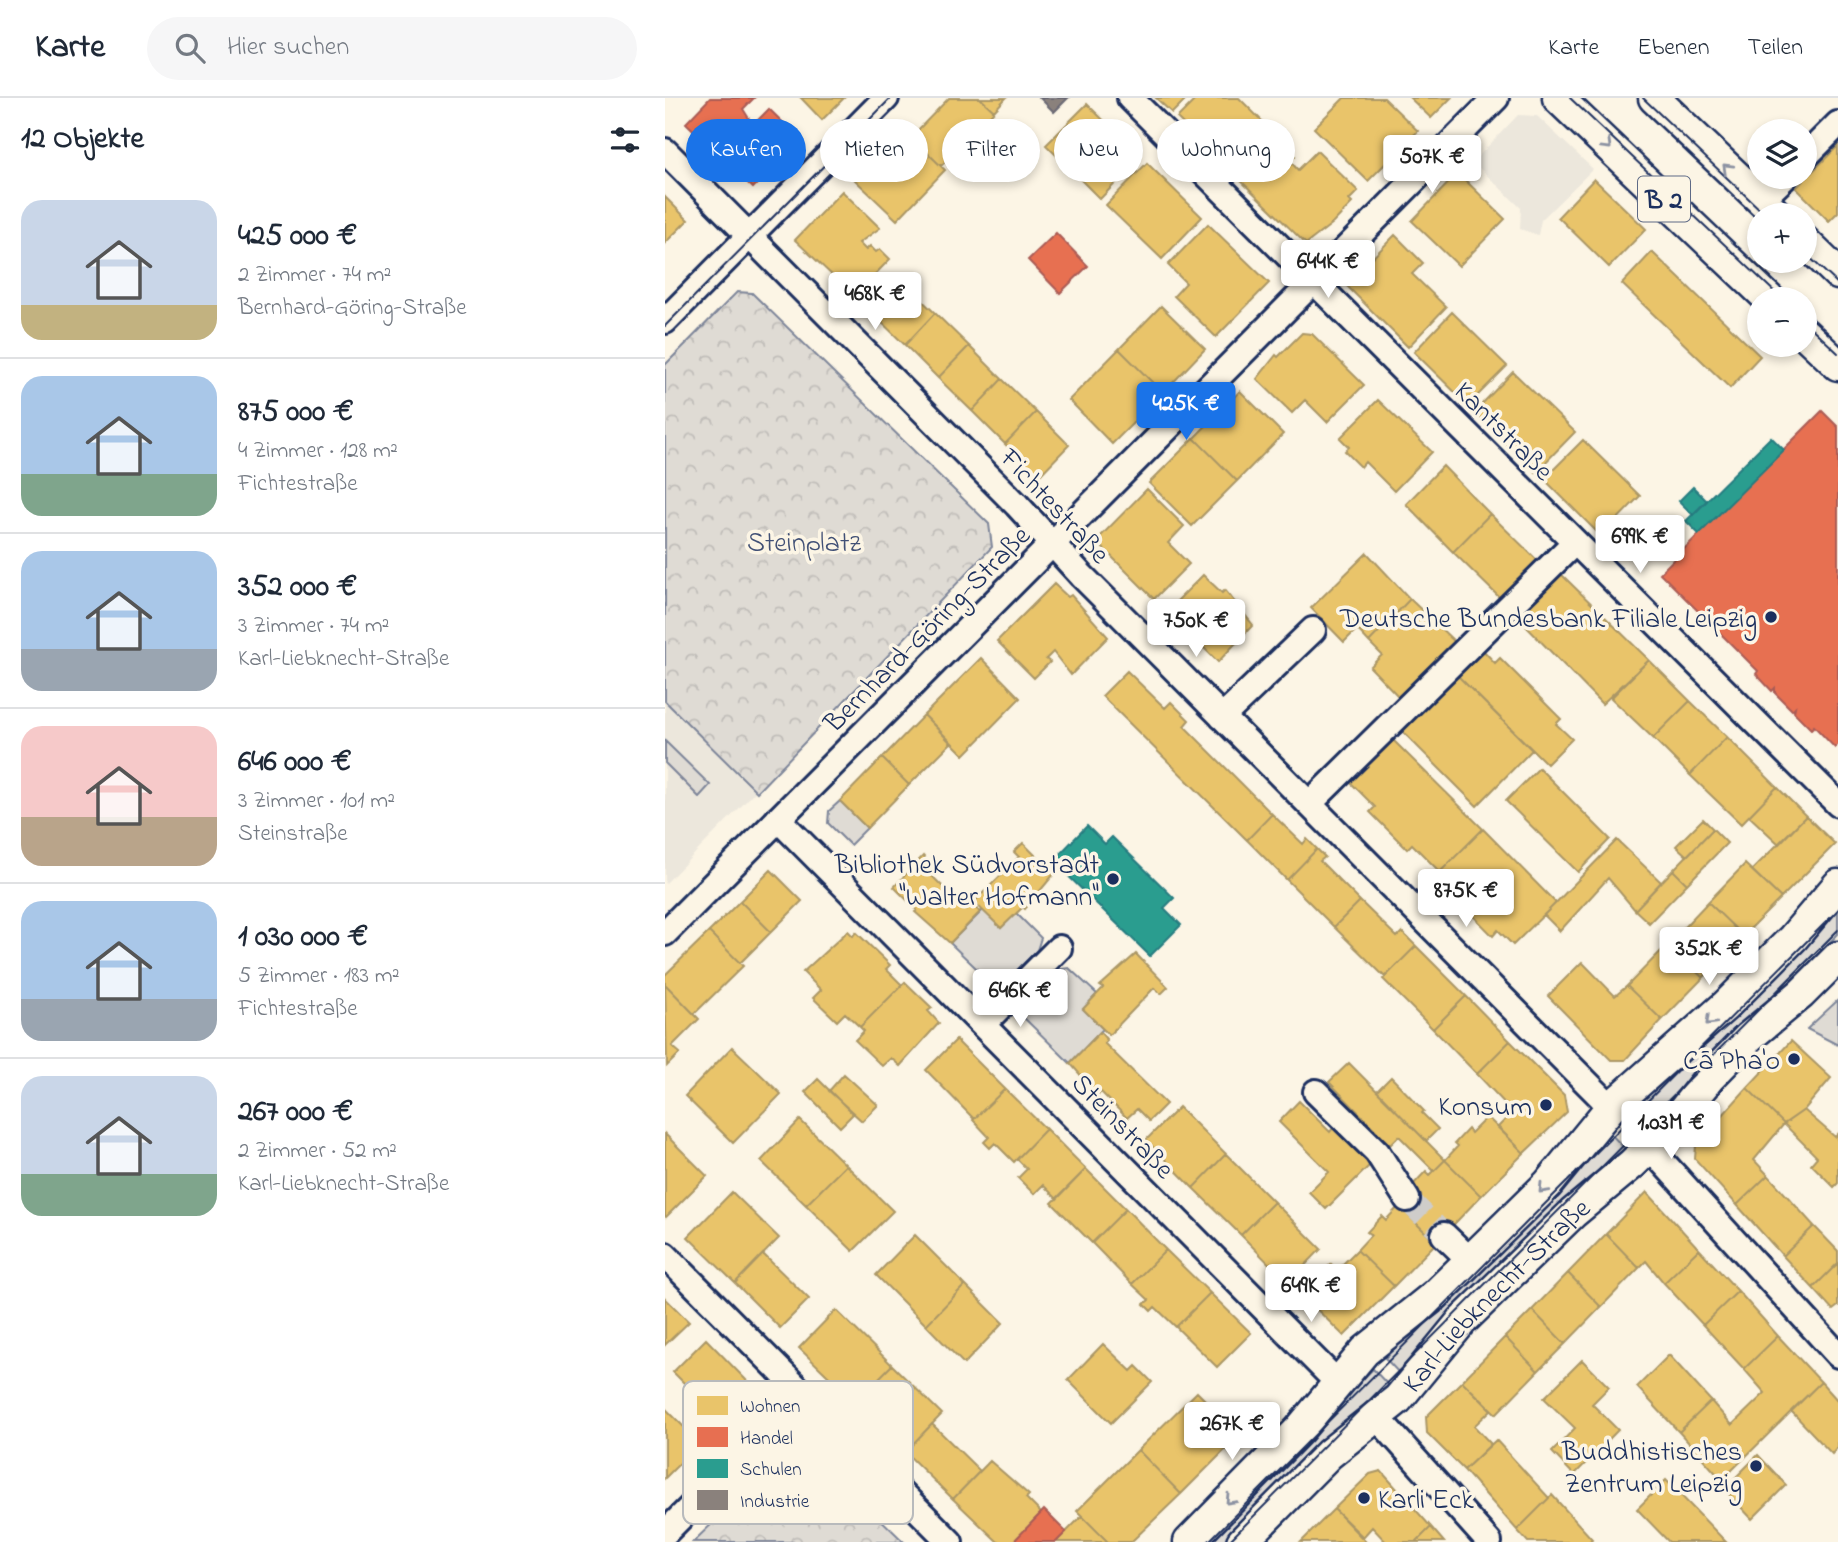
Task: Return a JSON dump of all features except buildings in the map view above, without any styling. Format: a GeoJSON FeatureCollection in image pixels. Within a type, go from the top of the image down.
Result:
{"type":"FeatureCollection","features":[{"type":"Feature","properties":{"kind":"main road","name":"B 2"},"geometry":{"type":"LineString","coordinates":[[1558,98],[1756,287]]}},
{"type":"Feature","properties":{"kind":"main road","name":"B 2"},"geometry":{"type":"LineString","coordinates":[[1654,98],[1764,203]]}},
{"type":"Feature","properties":{"kind":"main road"},"geometry":{"type":"LineString","coordinates":[[1817,254],[1838,274]]}},
{"type":"Feature","properties":{"kind":"main road"},"geometry":{"type":"LineString","coordinates":[[1817,345],[1838,365]]}},
{"type":"Feature","properties":{"kind":"main road","name":"Karl-Liebknecht-Straße"},"geometry":{"type":"LineString","coordinates":[[1189,1542],[1299,1430],[1365,1351],[1435,1295],[1548,1184],[1611,1107],[1725,1006],[1793,938],[1838,885]]}},
{"type":"Feature","properties":{"kind":"main road","name":"Karl-Liebknecht-Straße"},"geometry":{"type":"LineString","coordinates":[[1242,1542],[1329,1454],[1405,1392],[1462,1321],[1573,1213],[1649,1147],[1677,1119],[1734,1052],[1801,994],[1838,957]]}},
{"type":"Feature","properties":{"kind":"street"},"geometry":{"type":"LineString","coordinates":[[665,321],[886,98]]}},
{"type":"Feature","properties":{"kind":"street","name":"Kantstraße"},"geometry":{"type":"LineString","coordinates":[[1130,98],[1838,804]]}},
{"type":"Feature","properties":{"kind":"street","name":"Bernhard-Göring-Straße"},"geometry":{"type":"LineString","coordinates":[[665,933],[1496,98]]}},
{"type":"Feature","properties":{"kind":"street"},"geometry":{"type":"LineString","coordinates":[[1817,145],[1838,124]]}},
{"type":"Feature","properties":{"kind":"street","name":"Fichtestraße"},"geometry":{"type":"LineString","coordinates":[[665,151],[1017,505],[1222,717],[1611,1107]]}},
{"type":"Feature","properties":{"kind":"street"},"geometry":{"type":"LineString","coordinates":[[1309,804],[1575,542]]}},
{"type":"Feature","properties":{"kind":"street"},"geometry":{"type":"LineString","coordinates":[[1222,717],[1313,630]]}},
{"type":"Feature","properties":{"kind":"street","name":"Steinstraße"},"geometry":{"type":"LineString","coordinates":[[778,819],[1339,1384]]}},
{"type":"Feature","properties":{"kind":"street"},"geometry":{"type":"LineString","coordinates":[[983,1024],[1059,948]]}},
{"type":"Feature","properties":{"kind":"street"},"geometry":{"type":"LineString","coordinates":[[1317,1092],[1377,1152],[1407,1199]]}},
{"type":"Feature","properties":{"kind":"street"},"geometry":{"type":"LineString","coordinates":[[1649,1147],[1838,1355]]}},
{"type":"Feature","properties":{"kind":"street"},"geometry":{"type":"LineString","coordinates":[[1444,1235],[1470,1260]]}},
{"type":"Feature","properties":{"kind":"street"},"geometry":{"type":"LineString","coordinates":[[665,1255],[791,1381]]}},
{"type":"Feature","properties":{"kind":"street"},"geometry":{"type":"LineString","coordinates":[[1377,1417],[1489,1542]]}},
{"type":"Feature","properties":{"kind":"street"},"geometry":{"type":"LineString","coordinates":[[913,1504],[950,1542]]}},
{"type":"Feature","properties":{"kind":"street"},"geometry":{"type":"LineString","coordinates":[[665,1533],[683,1515]]}},
{"type":"Feature","properties":{"kind":"shaded area"},"geometry":{"type":"Polygon","coordinates":[[[1518,115],[1537,116],[1593,169],[1541,220],[1538,235],[1520,229],[1521,208],[1473,162],[1518,115]]]}},
{"type":"Feature","properties":{"kind":"shaded area"},"geometry":{"type":"Polygon","coordinates":[[[665,701],[755,792],[665,884],[665,701]]]}},
{"type":"Feature","properties":{"kind":"green space","name":"Steinplatz"},"geometry":{"type":"Polygon","coordinates":[[[737,292],[752,293],[989,524],[992,547],[757,792],[665,701],[665,365],[737,292]]]}},
{"type":"Feature","properties":{"kind":"green space"},"geometry":{"type":"Polygon","coordinates":[[[665,741],[710,785],[699,797],[665,763],[665,741]]]}},
{"type":"Feature","properties":{"kind":"green space"},"geometry":{"type":"Polygon","coordinates":[[[840,801],[867,828],[850,845],[828,823],[829,811],[840,801]]]}},
{"type":"Feature","properties":{"kind":"green space"},"geometry":{"type":"Polygon","coordinates":[[[1838,904],[1838,934],[1811,961],[1816,966],[1802,978],[1797,974],[1791,980],[1795,985],[1665,1122],[1635,1093],[1838,904]]]}},
{"type":"Feature","properties":{"kind":"green space"},"geometry":{"type":"Polygon","coordinates":[[[983,910],[1001,928],[1016,913],[1041,938],[1037,950],[999,990],[950,943],[983,910]]]}},
{"type":"Feature","properties":{"kind":"green space"},"geometry":{"type":"Polygon","coordinates":[[[1069,968],[1097,994],[1083,1009],[1103,1029],[1070,1063],[1020,1014],[1062,969],[1069,968]]]}},
{"type":"Feature","properties":{"kind":"green space"},"geometry":{"type":"Polygon","coordinates":[[[1838,1000],[1838,1045],[1807,1029],[1838,1000]]]}},
{"type":"Feature","properties":{"kind":"green space"},"geometry":{"type":"Polygon","coordinates":[[[1602,1125],[1632,1156],[1400,1374],[1385,1358],[1446,1297],[1602,1125]]]}},
{"type":"Feature","properties":{"kind":"green space"},"geometry":{"type":"Polygon","coordinates":[[[1373,1369],[1389,1386],[1234,1542],[1200,1542],[1373,1369]]]}},
{"type":"Feature","properties":{"kind":"green space"},"geometry":{"type":"Polygon","coordinates":[[[712,1524],[885,1524],[904,1542],[693,1542],[712,1524]]]}},
{"type":"Feature","properties":{"kind":"tunnel"},"geometry":{"type":"LineString","coordinates":[[1407,1199],[1444,1235]]}},
{"type":"Feature","properties":{"kind":"tram line"},"geometry":{"type":"LineString","coordinates":[[665,326],[891,98]]}},
{"type":"Feature","properties":{"kind":"tram line"},"geometry":{"type":"LineString","coordinates":[[1570,98],[1769,287]]}},
{"type":"Feature","properties":{"kind":"tram line"},"geometry":{"type":"LineString","coordinates":[[1643,98],[1753,203]]}},
{"type":"Feature","properties":{"kind":"tram line"},"geometry":{"type":"LineString","coordinates":[[1817,264],[1838,284]]}},
{"type":"Feature","properties":{"kind":"tram line"},"geometry":{"type":"LineString","coordinates":[[1817,333],[1838,353]]}},
{"type":"Feature","properties":{"kind":"tram line"},"geometry":{"type":"LineString","coordinates":[[1208,1542],[1838,910]]}},
{"type":"Feature","properties":{"kind":"tram line"},"geometry":{"type":"LineString","coordinates":[[1228,1542],[1838,930]]}},
{"type":"Feature","properties":{"kind":"place","name":"Deutsche Bundesbank Filiale Leipzig"},"geometry":{"type":"Point","coordinates":[1771,617]}},
{"type":"Feature","properties":{"kind":"place","name":"Bibliothek Südvorstadt \"Walter Hofmann\""},"geometry":{"type":"Point","coordinates":[1113,879]}},
{"type":"Feature","properties":{"kind":"place","name":"Cā Pha'o"},"geometry":{"type":"Point","coordinates":[1794,1059]}},
{"type":"Feature","properties":{"kind":"place","name":"Konsum"},"geometry":{"type":"Point","coordinates":[1546,1105]}},
{"type":"Feature","properties":{"kind":"place","name":"Buddhistisches Zentrum Leipzig"},"geometry":{"type":"Point","coordinates":[1756,1466]}},
{"type":"Feature","properties":{"kind":"place","name":"Karli Eck"},"geometry":{"type":"Point","coordinates":[1364,1498]}}]}
